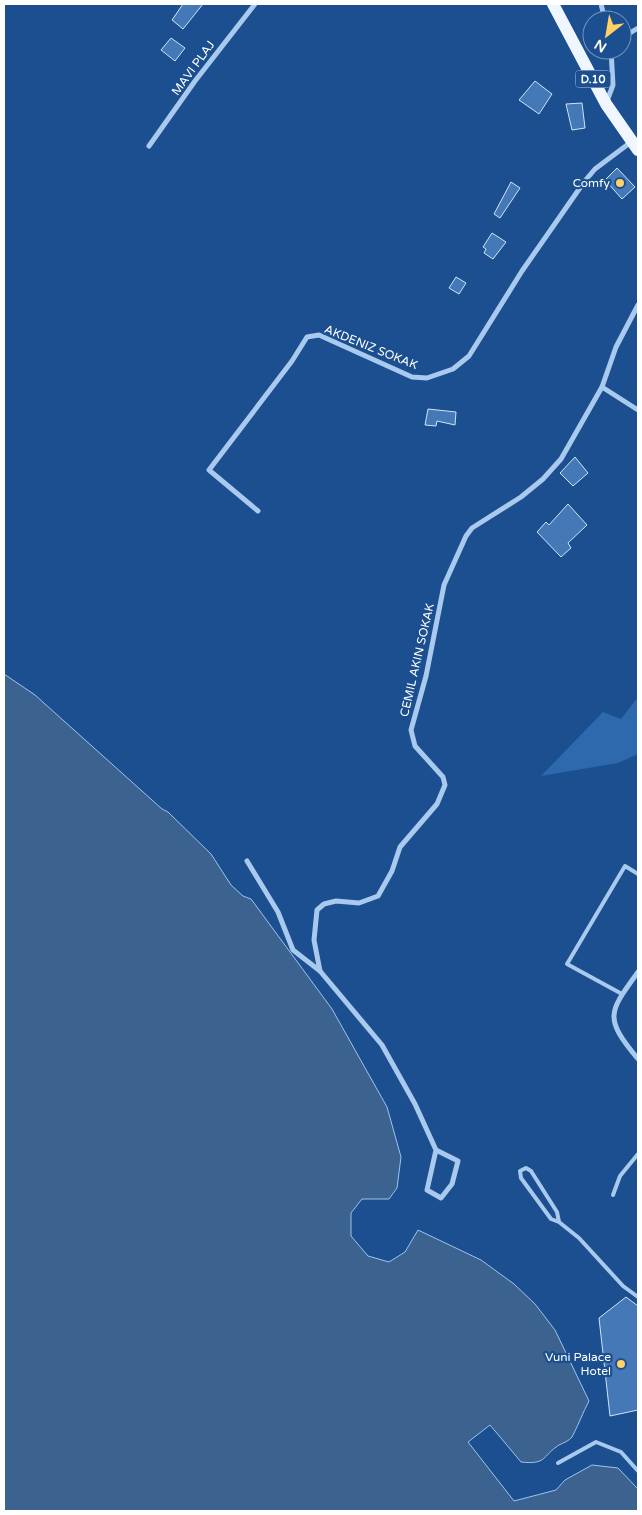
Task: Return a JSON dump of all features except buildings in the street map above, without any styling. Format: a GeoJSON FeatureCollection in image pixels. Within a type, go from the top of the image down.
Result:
{"type":"FeatureCollection","features":[{"type":"Feature","properties":{"kind":"main road","name":"D.10"},"geometry":{"type":"LineString","coordinates":[[553,4],[606,104],[635,146]]}},
{"type":"Feature","properties":{"kind":"street","name":"MAVI PLAJ"},"geometry":{"type":"LineString","coordinates":[[149,146],[255,4]]}},
{"type":"Feature","properties":{"kind":"street"},"geometry":{"type":"LineString","coordinates":[[606,104],[613,85],[612,60]]}},
{"type":"Feature","properties":{"kind":"street","name":"AKDENIZ SOKAK"},"geometry":{"type":"LineString","coordinates":[[258,511],[209,470],[292,361],[307,337],[319,335],[412,377],[427,378],[453,369],[469,356],[522,271],[584,182],[595,169],[635,146]]}},
{"type":"Feature","properties":{"kind":"street","name":"CEMIL AKIN SOKAK"},"geometry":{"type":"LineString","coordinates":[[436,1150],[416,1104],[382,1046],[320,971],[314,940],[317,910],[324,904],[336,901],[359,903],[378,896],[392,871],[400,847],[437,804],[445,785],[443,777],[415,746],[412,730],[426,676],[444,585],[466,536],[472,528],[521,497],[543,480],[561,459],[602,387],[616,347],[638,305]]}},
{"type":"Feature","properties":{"kind":"street"},"geometry":{"type":"LineString","coordinates":[[602,387],[638,410]]}},
{"type":"Feature","properties":{"kind":"street"},"geometry":{"type":"LineString","coordinates":[[248,861],[278,912],[293,950],[320,971]]}},
{"type":"Feature","properties":{"kind":"street"},"geometry":{"type":"LineString","coordinates":[[638,972],[615,1003],[614,1022],[621,1039],[638,1059]]}},
{"type":"Feature","properties":{"kind":"street"},"geometry":{"type":"LineString","coordinates":[[436,1150],[458,1161],[452,1184],[441,1198],[427,1190],[436,1150]]}},
{"type":"Feature","properties":{"kind":"lane"},"geometry":{"type":"LineString","coordinates":[[622,994],[567,964],[625,866],[638,874]]}},
{"type":"Feature","properties":{"kind":"lane"},"geometry":{"type":"LineString","coordinates":[[612,1195],[620,1176],[638,1154]]}},
{"type":"Feature","properties":{"kind":"lane"},"geometry":{"type":"LineString","coordinates":[[559,1222],[557,1212],[531,1171],[526,1168],[520,1171],[521,1178],[551,1219],[559,1222],[579,1238],[623,1286],[638,1297]]}},
{"type":"Feature","properties":{"kind":"lane"},"geometry":{"type":"LineString","coordinates":[[558,1463],[596,1442],[621,1452],[638,1470]]}},
{"type":"Feature","properties":{"kind":"shaded area"},"geometry":{"type":"Polygon","coordinates":[[[4,674],[35,695],[162,809],[168,812],[211,854],[231,885],[243,896],[251,899],[332,1009],[387,1107],[401,1157],[397,1188],[389,1199],[362,1199],[351,1213],[351,1236],[368,1256],[389,1262],[405,1252],[418,1230],[481,1260],[514,1284],[535,1304],[555,1330],[589,1401],[572,1437],[540,1461],[529,1463],[521,1462],[490,1425],[468,1442],[514,1501],[556,1490],[565,1480],[592,1465],[618,1468],[638,1489],[638,1511],[4,1511],[4,674]]]}},
{"type":"Feature","properties":{"kind":"shaded area"},"geometry":{"type":"Polygon","coordinates":[[[638,697],[638,754],[618,763],[541,776],[603,712],[621,719],[638,697]]]}},
{"type":"Feature","properties":{"kind":"place","name":"Comfy"},"geometry":{"type":"Point","coordinates":[620,183]}},
{"type":"Feature","properties":{"kind":"place","name":"Vuni Palace Hotel"},"geometry":{"type":"Point","coordinates":[621,1364]}}]}
